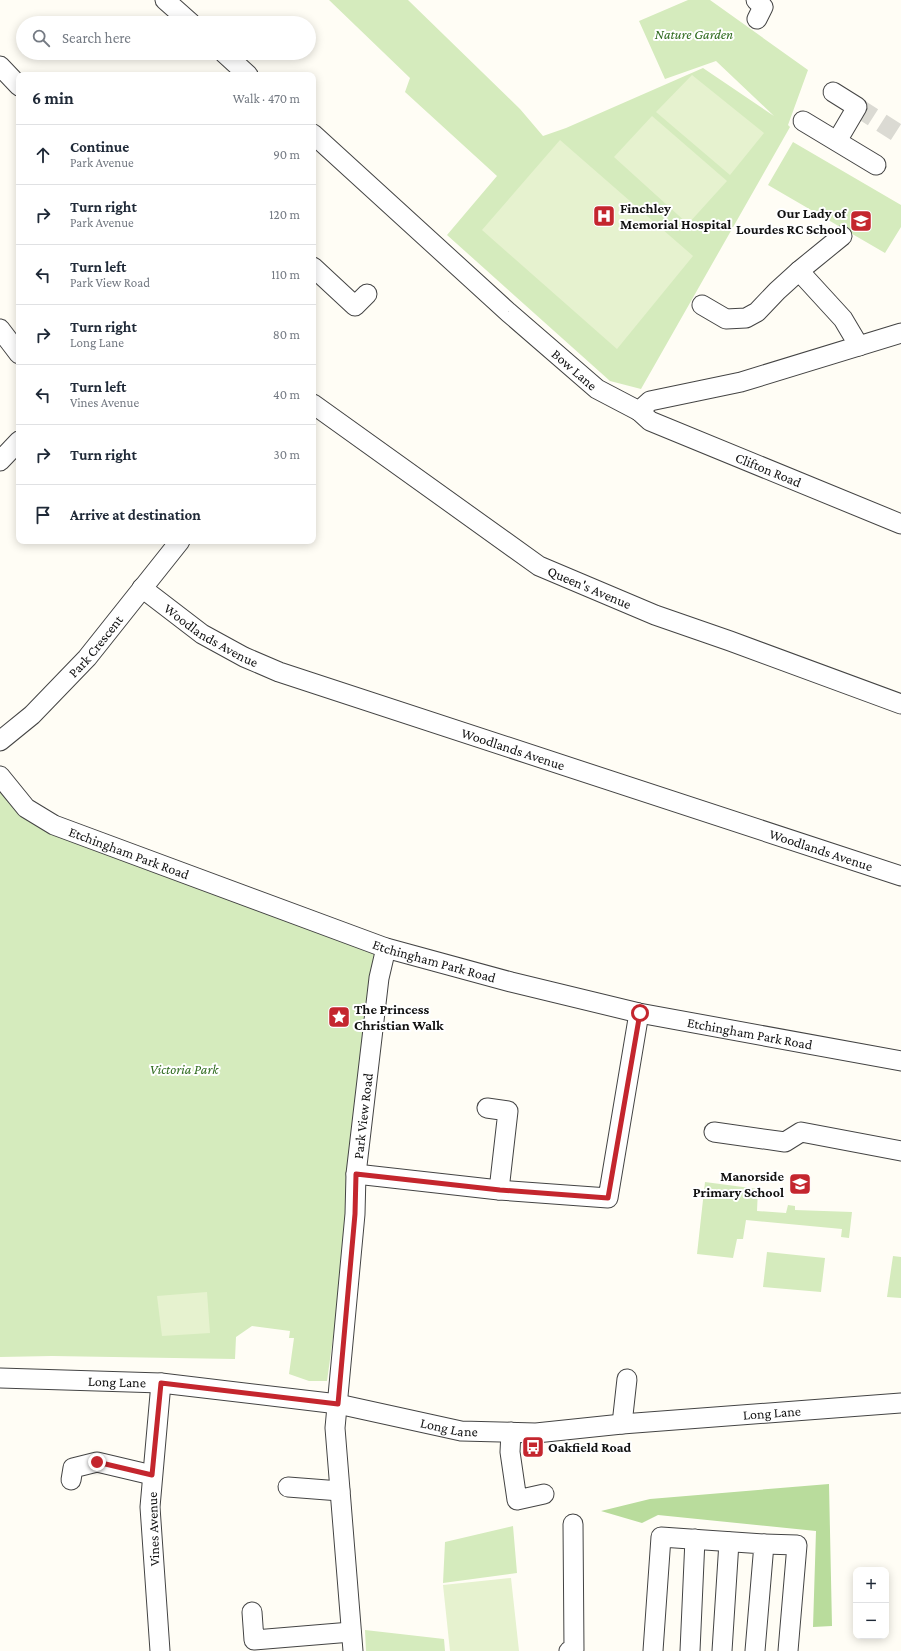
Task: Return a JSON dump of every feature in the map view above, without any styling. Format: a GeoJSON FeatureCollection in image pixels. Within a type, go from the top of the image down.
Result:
{"type":"FeatureCollection","features":[{"type":"Feature","properties":{"kind":"street"},"geometry":{"type":"LineString","coordinates":[[165,0],[183,16]]}},
{"type":"Feature","properties":{"kind":"street"},"geometry":{"type":"LineString","coordinates":[[756,0],[763,7],[757,19]]}},
{"type":"Feature","properties":{"kind":"street"},"geometry":{"type":"LineString","coordinates":[[232,60],[245,72]]}},
{"type":"Feature","properties":{"kind":"street"},"geometry":{"type":"LineString","coordinates":[[0,66],[16,83]]}},
{"type":"Feature","properties":{"kind":"street"},"geometry":{"type":"LineString","coordinates":[[832,92],[857,107],[837,141]]}},
{"type":"Feature","properties":{"kind":"street"},"geometry":{"type":"LineString","coordinates":[[804,121],[876,165]]}},
{"type":"Feature","properties":{"kind":"street","name":"Bow Lane"},"geometry":{"type":"LineString","coordinates":[[316,137],[508,312],[597,389],[639,411]]}},
{"type":"Feature","properties":{"kind":"street"},"geometry":{"type":"LineString","coordinates":[[702,305],[726,319],[746,318],[757,312],[799,271],[842,236]]}},
{"type":"Feature","properties":{"kind":"street"},"geometry":{"type":"LineString","coordinates":[[316,270],[355,306],[367,294]]}},
{"type":"Feature","properties":{"kind":"street"},"geometry":{"type":"LineString","coordinates":[[799,271],[843,319],[859,346]]}},
{"type":"Feature","properties":{"kind":"street"},"geometry":{"type":"LineString","coordinates":[[0,329],[16,350]]}},
{"type":"Feature","properties":{"kind":"street"},"geometry":{"type":"LineString","coordinates":[[639,411],[650,401],[740,382],[901,333]]}},
{"type":"Feature","properties":{"kind":"street","name":"Queen's Avenue"},"geometry":{"type":"LineString","coordinates":[[316,406],[539,566],[655,615],[901,704]]}},
{"type":"Feature","properties":{"kind":"street","name":"Clifton Road"},"geometry":{"type":"LineString","coordinates":[[639,411],[650,422],[901,524]]}},
{"type":"Feature","properties":{"kind":"street"},"geometry":{"type":"LineString","coordinates":[[0,461],[16,444]]}},
{"type":"Feature","properties":{"kind":"street","name":"Park Crescent"},"geometry":{"type":"LineString","coordinates":[[0,741],[32,715],[87,658],[178,544]]}},
{"type":"Feature","properties":{"kind":"street","name":"Woodlands Avenue"},"geometry":{"type":"LineString","coordinates":[[142,588],[202,634],[244,657],[279,672],[901,876]]}},
{"type":"Feature","properties":{"kind":"street","name":"Etchingham Park Road"},"geometry":{"type":"LineString","coordinates":[[0,776],[26,808],[54,824],[386,948],[511,982],[640,1013],[901,1061]]}},
{"type":"Feature","properties":{"kind":"street","name":"Park View Road"},"geometry":{"type":"LineString","coordinates":[[338,1404],[355,1214],[356,1174],[379,978],[386,948]]}},
{"type":"Feature","properties":{"kind":"street"},"geometry":{"type":"LineString","coordinates":[[356,1174],[500,1190],[608,1198],[640,1013]]}},
{"type":"Feature","properties":{"kind":"street"},"geometry":{"type":"LineString","coordinates":[[487,1108],[508,1111],[500,1190]]}},
{"type":"Feature","properties":{"kind":"street"},"geometry":{"type":"LineString","coordinates":[[714,1132],[785,1142],[801,1132],[901,1151]]}},
{"type":"Feature","properties":{"kind":"street","name":"Long Lane"},"geometry":{"type":"LineString","coordinates":[[0,1378],[161,1383],[338,1404],[461,1431],[536,1433],[622,1424],[901,1403]]}},
{"type":"Feature","properties":{"kind":"street"},"geometry":{"type":"LineString","coordinates":[[622,1424],[627,1379]]}},
{"type":"Feature","properties":{"kind":"street","name":"Vines Avenue"},"geometry":{"type":"LineString","coordinates":[[160,1651],[150,1507],[161,1383]]}},
{"type":"Feature","properties":{"kind":"street"},"geometry":{"type":"LineString","coordinates":[[338,1404],[335,1428],[353,1651]]}},
{"type":"Feature","properties":{"kind":"street"},"geometry":{"type":"LineString","coordinates":[[511,1432],[510,1452],[517,1500],[544,1494]]}},
{"type":"Feature","properties":{"kind":"street"},"geometry":{"type":"LineString","coordinates":[[71,1480],[73,1468],[97,1462],[152,1475]]}},
{"type":"Feature","properties":{"kind":"street"},"geometry":{"type":"LineString","coordinates":[[288,1487],[340,1491]]}},
{"type":"Feature","properties":{"kind":"street"},"geometry":{"type":"LineString","coordinates":[[569,1651],[574,1649],[573,1524]]}},
{"type":"Feature","properties":{"kind":"street"},"geometry":{"type":"LineString","coordinates":[[653,1651],[661,1537],[797,1545],[788,1651]]}},
{"type":"Feature","properties":{"kind":"street"},"geometry":{"type":"LineString","coordinates":[[690,1651],[695,1539]]}},
{"type":"Feature","properties":{"kind":"street"},"geometry":{"type":"LineString","coordinates":[[722,1651],[729,1542]]}},
{"type":"Feature","properties":{"kind":"street"},"geometry":{"type":"LineString","coordinates":[[755,1651],[764,1544]]}},
{"type":"Feature","properties":{"kind":"street"},"geometry":{"type":"LineString","coordinates":[[252,1612],[254,1640],[351,1632]]}},
{"type":"Feature","properties":{"kind":"green space","name":"Finchley Memorial Hospital"},"geometry":{"type":"Polygon","coordinates":[[[329,0],[408,0],[520,109],[543,136],[566,128],[703,68],[774,116],[716,61],[665,79],[639,21],[688,0],[710,0],[808,70],[788,125],[790,127],[641,389],[610,381],[447,235],[497,176],[405,92],[410,78],[329,0]]]}},
{"type":"Feature","properties":{"kind":"green space"},"geometry":{"type":"Polygon","coordinates":[[[692,75],[764,133],[730,175],[656,112],[692,75]]]}},
{"type":"Feature","properties":{"kind":"green space"},"geometry":{"type":"Polygon","coordinates":[[[652,116],[727,181],[688,224],[614,157],[652,116]]]}},
{"type":"Feature","properties":{"kind":"green space"},"geometry":{"type":"Polygon","coordinates":[[[560,140],[693,256],[617,349],[482,230],[560,140]]]}},
{"type":"Feature","properties":{"kind":"green space","name":"Our Lady of Lourdes RC School"},"geometry":{"type":"Polygon","coordinates":[[[793,142],[901,205],[901,227],[885,253],[768,185],[793,142]]]}},
{"type":"Feature","properties":{"kind":"green space","name":"Victoria Park"},"geometry":{"type":"Polygon","coordinates":[[[0,772],[53,824],[387,948],[327,1381],[309,1381],[289,1374],[294,1338],[289,1338],[290,1331],[252,1326],[236,1337],[235,1359],[52,1356],[0,1357],[0,772]]]}},
{"type":"Feature","properties":{"kind":"green space"},"geometry":{"type":"Polygon","coordinates":[[[705,1182],[758,1189],[757,1211],[786,1213],[788,1205],[795,1206],[795,1210],[852,1212],[849,1238],[841,1237],[842,1229],[746,1220],[743,1239],[737,1239],[733,1258],[697,1254],[705,1182]]]}},
{"type":"Feature","properties":{"kind":"green space"},"geometry":{"type":"Polygon","coordinates":[[[767,1252],[825,1258],[821,1292],[763,1287],[767,1252]]]}},
{"type":"Feature","properties":{"kind":"green space"},"geometry":{"type":"Polygon","coordinates":[[[893,1256],[901,1257],[901,1298],[887,1297],[893,1256]]]}},
{"type":"Feature","properties":{"kind":"green space"},"geometry":{"type":"Polygon","coordinates":[[[207,1292],[210,1333],[162,1336],[157,1296],[207,1292]]]}},
{"type":"Feature","properties":{"kind":"green space"},"geometry":{"type":"Polygon","coordinates":[[[829,1484],[832,1626],[813,1627],[816,1531],[658,1515],[642,1523],[601,1511],[650,1499],[829,1484]]]}},
{"type":"Feature","properties":{"kind":"green space"},"geometry":{"type":"Polygon","coordinates":[[[513,1526],[517,1573],[443,1583],[445,1542],[513,1526]]]}},
{"type":"Feature","properties":{"kind":"green space"},"geometry":{"type":"Polygon","coordinates":[[[511,1578],[519,1651],[450,1651],[443,1585],[511,1578]]]}},
{"type":"Feature","properties":{"kind":"green space"},"geometry":{"type":"Polygon","coordinates":[[[365,1630],[444,1639],[445,1651],[366,1651],[365,1630]]]}},
{"type":"Feature","properties":{"kind":"tunnel"},"geometry":{"type":"LineString","coordinates":[[857,107],[896,132]]}},
{"type":"Feature","properties":{"kind":"place","name":"Finchley Memorial Hospital"},"geometry":{"type":"Point","coordinates":[604,216]}},
{"type":"Feature","properties":{"kind":"place","name":"Our Lady of Lourdes RC School"},"geometry":{"type":"Point","coordinates":[861,221]}},
{"type":"Feature","properties":{"kind":"place","name":"The Princess Christian Walk"},"geometry":{"type":"Point","coordinates":[339,1017]}},
{"type":"Feature","properties":{"kind":"place","name":"Manorside Primary School"},"geometry":{"type":"Point","coordinates":[800,1184]}},
{"type":"Feature","properties":{"kind":"place","name":"Oakfield Road"},"geometry":{"type":"Point","coordinates":[533,1447]}},
{"type":"Feature","properties":{"kind":"route"},"geometry":{"type":"LineString","coordinates":[[97,1462],[152,1475],[161,1383],[338,1404],[355,1214],[356,1174],[500,1190],[608,1198],[640,1013]]}},
{"type":"Feature","properties":{"kind":"park label","name":"Nature Garden"},"geometry":{"type":"Point","coordinates":[694,34]}}]}
